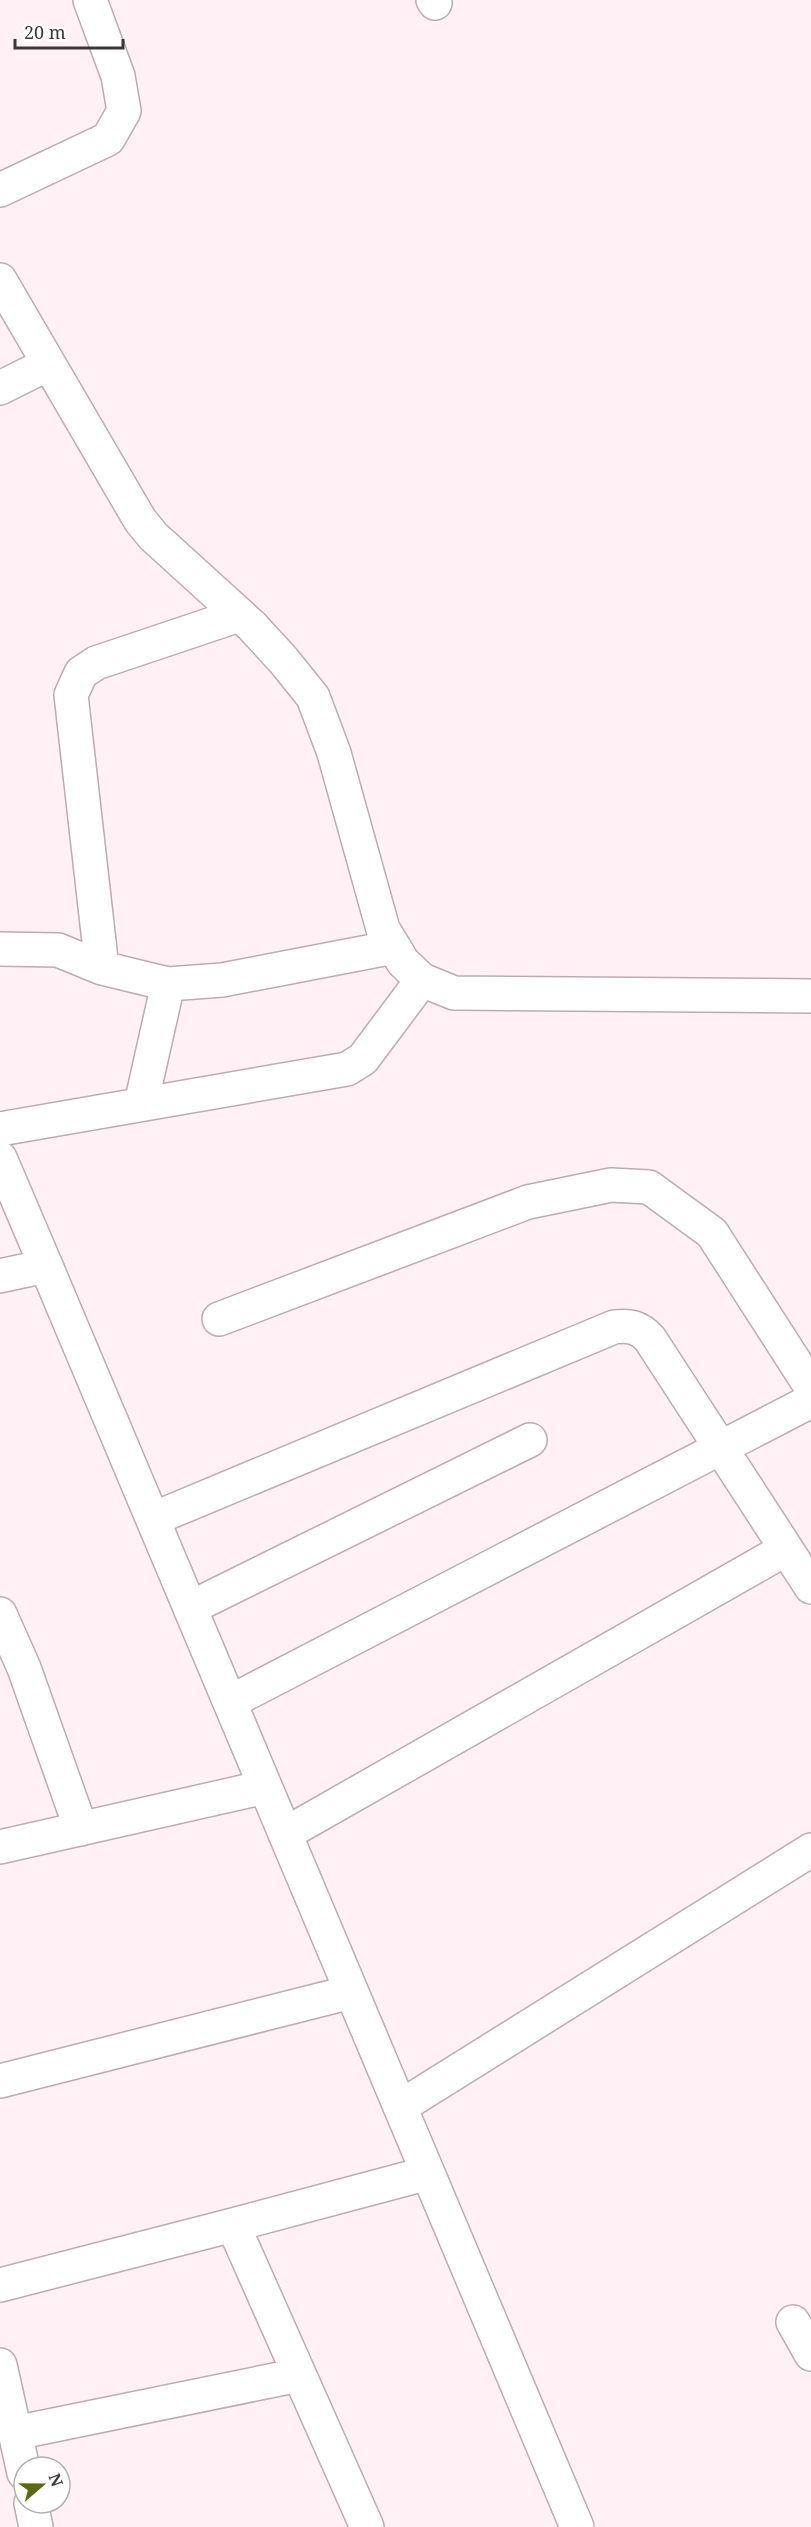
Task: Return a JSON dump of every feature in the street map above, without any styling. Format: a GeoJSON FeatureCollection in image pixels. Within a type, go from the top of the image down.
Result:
{"type":"FeatureCollection","features":[{"type":"Feature","properties":{"kind":"street"},"geometry":{"type":"LineString","coordinates":[[0,190],[108,140],[124,111],[118,76],[90,0]]}},
{"type":"Feature","properties":{"kind":"street"},"geometry":{"type":"LineString","coordinates":[[0,280],[140,520],[153,536],[284,661],[313,697],[334,753],[383,929],[404,962],[422,980],[454,993],[811,996]]}},
{"type":"Feature","properties":{"kind":"street"},"geometry":{"type":"LineString","coordinates":[[0,388],[48,364]]}},
{"type":"Feature","properties":{"kind":"street"},"geometry":{"type":"LineString","coordinates":[[102,968],[71,695],[81,673],[96,663],[238,615]]}},
{"type":"Feature","properties":{"kind":"street"},"geometry":{"type":"LineString","coordinates":[[0,949],[58,950],[102,968],[168,984],[222,980],[394,947]]}},
{"type":"Feature","properties":{"kind":"street"},"geometry":{"type":"LineString","coordinates":[[0,1129],[347,1069],[363,1059],[422,980]]}},
{"type":"Feature","properties":{"kind":"street"},"geometry":{"type":"LineString","coordinates":[[141,1104],[168,984]]}},
{"type":"Feature","properties":{"kind":"street"},"geometry":{"type":"LineString","coordinates":[[0,1158],[577,2527]]}},
{"type":"Feature","properties":{"kind":"street"},"geometry":{"type":"LineString","coordinates":[[219,1319],[528,1202],[611,1185],[649,1187],[712,1233],[811,1387]]}},
{"type":"Feature","properties":{"kind":"street"},"geometry":{"type":"LineString","coordinates":[[0,1276],[46,1266]]}},
{"type":"Feature","properties":{"kind":"street"},"geometry":{"type":"LineString","coordinates":[[153,1519],[614,1327],[628,1325],[642,1330],[650,1339],[811,1587]]}},
{"type":"Feature","properties":{"kind":"street"},"geometry":{"type":"LineString","coordinates":[[230,1702],[811,1401]]}},
{"type":"Feature","properties":{"kind":"street"},"geometry":{"type":"LineString","coordinates":[[190,1608],[530,1440]]}},
{"type":"Feature","properties":{"kind":"street"},"geometry":{"type":"LineString","coordinates":[[285,1834],[786,1549]]}},
{"type":"Feature","properties":{"kind":"street"},"geometry":{"type":"LineString","coordinates":[[0,1614],[12,1671],[81,1828]]}},
{"type":"Feature","properties":{"kind":"street"},"geometry":{"type":"LineString","coordinates":[[0,1846],[265,1787]]}},
{"type":"Feature","properties":{"kind":"street"},"geometry":{"type":"LineString","coordinates":[[400,2107],[811,1850]]}},
{"type":"Feature","properties":{"kind":"street"},"geometry":{"type":"LineString","coordinates":[[0,2081],[351,1992]]}},
{"type":"Feature","properties":{"kind":"street"},"geometry":{"type":"LineString","coordinates":[[0,2285],[428,2173]]}},
{"type":"Feature","properties":{"kind":"street"},"geometry":{"type":"LineString","coordinates":[[233,2225],[367,2527]]}},
{"type":"Feature","properties":{"kind":"street"},"geometry":{"type":"LineString","coordinates":[[793,2322],[811,2354]]}},
{"type":"Feature","properties":{"kind":"street"},"geometry":{"type":"LineString","coordinates":[[0,2365],[20,2455]]}},
{"type":"Feature","properties":{"kind":"street"},"geometry":{"type":"LineString","coordinates":[[15,2433],[299,2374]]}}]}
